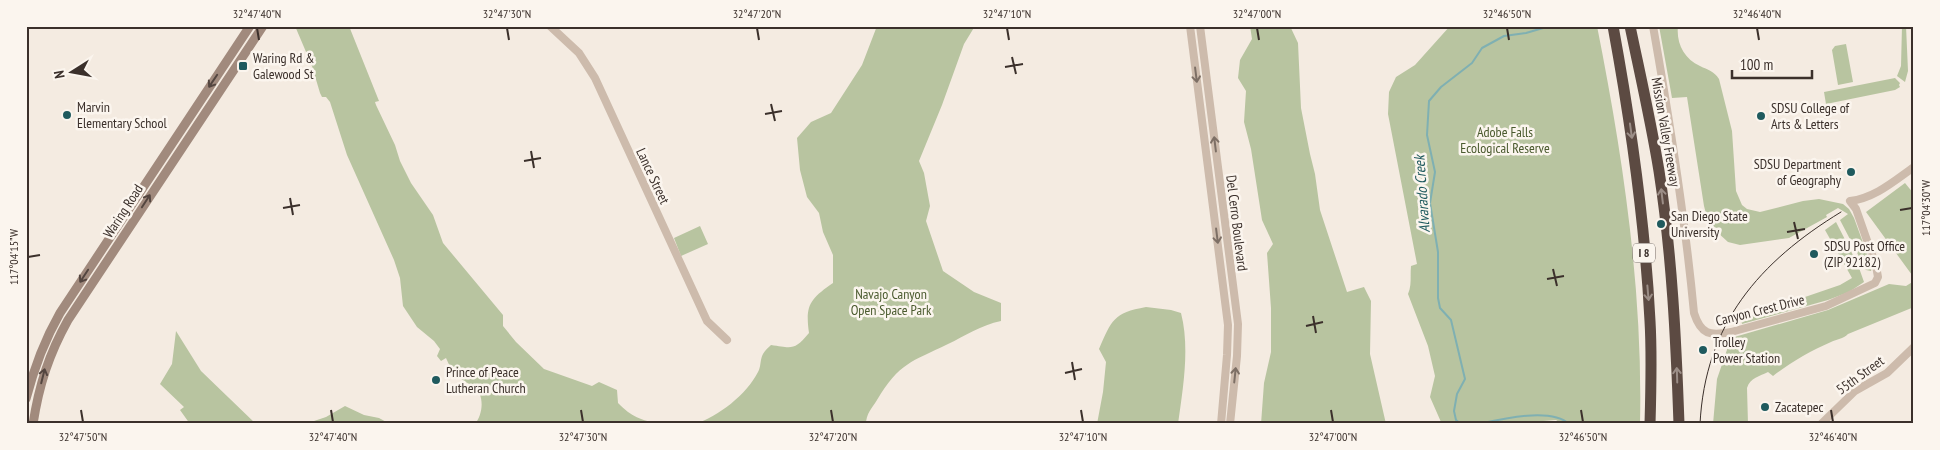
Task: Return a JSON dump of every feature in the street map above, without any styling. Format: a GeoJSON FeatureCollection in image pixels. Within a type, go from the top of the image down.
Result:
{"type":"FeatureCollection","features":[{"type":"Feature","properties":{"kind":"highway"},"geometry":{"type":"LineString","coordinates":[[1607,26],[1623,83]]}},
{"type":"Feature","properties":{"kind":"highway","name":"I 8"},"geometry":{"type":"LineString","coordinates":[[1613,26],[1638,182],[1649,312],[1650,424]]}},
{"type":"Feature","properties":{"kind":"highway","name":"Mission Valley Freeway"},"geometry":{"type":"LineString","coordinates":[[1630,26],[1652,132],[1668,241],[1674,310],[1679,424]]}},
{"type":"Feature","properties":{"kind":"main road","name":"Waring Road"},"geometry":{"type":"LineString","coordinates":[[26,399],[35,366],[47,336],[60,313],[250,26]]}},
{"type":"Feature","properties":{"kind":"main road","name":"Waring Road"},"geometry":{"type":"LineString","coordinates":[[33,424],[45,368],[54,345],[68,320],[263,26]]}},
{"type":"Feature","properties":{"kind":"street","name":"Lance Street"},"geometry":{"type":"LineString","coordinates":[[550,26],[579,53],[595,78],[707,321],[727,340]]}},
{"type":"Feature","properties":{"kind":"street","name":"Del Cerro Boulevard"},"geometry":{"type":"LineString","coordinates":[[1190,26],[1228,325],[1228,355],[1221,424]]}},
{"type":"Feature","properties":{"kind":"street","name":"Del Cerro Boulevard"},"geometry":{"type":"LineString","coordinates":[[1200,26],[1238,324],[1237,356],[1230,424]]}},
{"type":"Feature","properties":{"kind":"street","name":"Canyon Crest Drive"},"geometry":{"type":"LineString","coordinates":[[1653,26],[1671,125],[1683,207],[1694,313],[1697,323],[1707,333],[1731,332],[1826,306],[1875,283],[1878,277],[1876,266],[1856,209],[1850,201],[1875,194],[1914,167]]}},
{"type":"Feature","properties":{"kind":"street","name":"55th Street"},"geometry":{"type":"LineString","coordinates":[[1822,424],[1855,391],[1887,373],[1914,347]]}},
{"type":"Feature","properties":{"kind":"green space"},"geometry":{"type":"Polygon","coordinates":[[[295,26],[349,26],[379,101],[375,102],[376,105],[411,183],[433,215],[443,243],[503,315],[503,326],[516,342],[544,369],[592,386],[599,382],[617,390],[618,403],[628,412],[642,419],[661,424],[475,424],[480,415],[482,405],[478,390],[458,376],[446,358],[441,361],[437,356],[440,349],[434,341],[417,327],[403,306],[400,278],[394,260],[347,155],[330,102],[326,97],[322,97],[320,93],[312,66],[295,26]]]}},
{"type":"Feature","properties":{"kind":"green space","name":"Navajo Canyon Open Space Park"},"geometry":{"type":"Polygon","coordinates":[[[877,26],[975,26],[964,44],[919,161],[924,173],[930,206],[926,221],[943,271],[974,292],[1001,303],[1001,321],[980,328],[924,355],[899,371],[892,378],[870,411],[866,424],[695,424],[713,416],[731,404],[746,389],[759,370],[763,354],[771,345],[792,347],[804,339],[809,333],[809,309],[814,298],[833,283],[833,255],[823,232],[819,213],[807,197],[800,170],[797,138],[811,122],[831,113],[862,65],[877,26]]]}},
{"type":"Feature","properties":{"kind":"green space"},"geometry":{"type":"Polygon","coordinates":[[[1250,26],[1290,26],[1298,43],[1301,108],[1315,174],[1320,210],[1347,292],[1364,287],[1371,301],[1370,354],[1386,424],[1261,424],[1264,383],[1271,352],[1271,308],[1267,253],[1273,244],[1262,220],[1251,149],[1244,122],[1246,91],[1238,78],[1240,60],[1252,39],[1250,26]]]}},
{"type":"Feature","properties":{"kind":"green space","name":"Adobe Falls Ecological Reserve"},"geometry":{"type":"Polygon","coordinates":[[[1450,26],[1597,26],[1623,174],[1635,274],[1640,374],[1640,424],[1562,424],[1556,420],[1506,424],[1446,424],[1441,422],[1430,397],[1435,376],[1428,346],[1408,294],[1411,266],[1417,264],[1388,114],[1389,92],[1396,77],[1415,65],[1450,26]]]}},
{"type":"Feature","properties":{"kind":"green space"},"geometry":{"type":"Polygon","coordinates":[[[1659,26],[1678,26],[1678,38],[1685,55],[1694,63],[1713,72],[1719,79],[1732,131],[1736,191],[1742,205],[1747,209],[1760,212],[1819,199],[1843,204],[1849,209],[1854,218],[1872,267],[1871,271],[1866,270],[1840,220],[1848,214],[1838,208],[1826,215],[1827,217],[1789,238],[1740,245],[1728,242],[1717,232],[1708,221],[1704,206],[1687,97],[1672,98],[1659,26]]]}},
{"type":"Feature","properties":{"kind":"green space"},"geometry":{"type":"Polygon","coordinates":[[[1902,26],[1906,26],[1908,71],[1905,82],[1897,76],[1901,66],[1902,26]]]}},
{"type":"Feature","properties":{"kind":"green space"},"geometry":{"type":"Polygon","coordinates":[[[1846,44],[1853,82],[1838,85],[1832,50],[1835,46],[1846,44]]]}},
{"type":"Feature","properties":{"kind":"green space"},"geometry":{"type":"Polygon","coordinates":[[[1895,78],[1900,83],[1900,87],[1895,90],[1826,104],[1824,92],[1895,78]]]}},
{"type":"Feature","properties":{"kind":"green space"},"geometry":{"type":"Polygon","coordinates":[[[1905,183],[1914,194],[1914,274],[1912,275],[1866,212],[1905,183]]]}},
{"type":"Feature","properties":{"kind":"green space"},"geometry":{"type":"Polygon","coordinates":[[[1836,222],[1858,265],[1864,282],[1849,292],[1828,300],[1742,324],[1741,319],[1840,285],[1852,278],[1825,230],[1836,222]]]}},
{"type":"Feature","properties":{"kind":"green space"},"geometry":{"type":"Polygon","coordinates":[[[700,226],[708,244],[681,256],[674,238],[700,226]]]}},
{"type":"Feature","properties":{"kind":"green space"},"geometry":{"type":"Polygon","coordinates":[[[1914,281],[1914,307],[1815,349],[1773,376],[1768,372],[1756,378],[1750,382],[1747,388],[1748,424],[1713,424],[1717,379],[1731,338],[1828,310],[1889,284],[1906,286],[1914,281]]]}},
{"type":"Feature","properties":{"kind":"green space"},"geometry":{"type":"Polygon","coordinates":[[[1146,307],[1181,313],[1184,326],[1185,354],[1184,382],[1178,424],[1097,424],[1106,362],[1099,349],[1115,319],[1127,312],[1146,307]]]}},
{"type":"Feature","properties":{"kind":"green space"},"geometry":{"type":"Polygon","coordinates":[[[176,331],[201,371],[256,424],[190,424],[180,410],[184,407],[160,384],[172,364],[176,331]]]}},
{"type":"Feature","properties":{"kind":"green space"},"geometry":{"type":"Polygon","coordinates":[[[345,406],[390,424],[305,424],[326,417],[345,406]]]}},
{"type":"Feature","properties":{"kind":"waterway","name":"Alvarado Creek"},"geometry":{"type":"LineString","coordinates":[[1461,424],[1456,420],[1454,411],[1457,394],[1465,379],[1451,320],[1440,308],[1438,298],[1438,252],[1430,203],[1435,172],[1427,135],[1429,101],[1441,87],[1472,63],[1482,48],[1504,36],[1526,33],[1550,26]]}},
{"type":"Feature","properties":{"kind":"waterway","name":"Alvarado Creek"},"geometry":{"type":"LineString","coordinates":[[1479,424],[1512,417],[1538,415],[1561,419],[1569,424]]}},
{"type":"Feature","properties":{"kind":"tram line"},"geometry":{"type":"LineString","coordinates":[[1700,424],[1704,388],[1713,356],[1725,326],[1742,299],[1785,252],[1841,212]]}},
{"type":"Feature","properties":{"kind":"place","name":"Waring Rd & Galewood St"},"geometry":{"type":"Point","coordinates":[243,66]}},
{"type":"Feature","properties":{"kind":"place","name":"Marvin Elementary School"},"geometry":{"type":"Point","coordinates":[67,115]}},
{"type":"Feature","properties":{"kind":"place","name":"SDSU College of Arts & Letters"},"geometry":{"type":"Point","coordinates":[1761,116]}},
{"type":"Feature","properties":{"kind":"place","name":"SDSU Department of Geography"},"geometry":{"type":"Point","coordinates":[1851,172]}},
{"type":"Feature","properties":{"kind":"place","name":"San Diego State University"},"geometry":{"type":"Point","coordinates":[1661,224]}},
{"type":"Feature","properties":{"kind":"place","name":"SDSU Post Office (ZIP 92182)"},"geometry":{"type":"Point","coordinates":[1814,254]}},
{"type":"Feature","properties":{"kind":"place","name":"Trolley Power Station"},"geometry":{"type":"Point","coordinates":[1703,350]}},
{"type":"Feature","properties":{"kind":"place","name":"Prince of Peace Lutheran Church"},"geometry":{"type":"Point","coordinates":[436,380]}},
{"type":"Feature","properties":{"kind":"place","name":"Zacatepec"},"geometry":{"type":"Point","coordinates":[1765,407]}}]}
